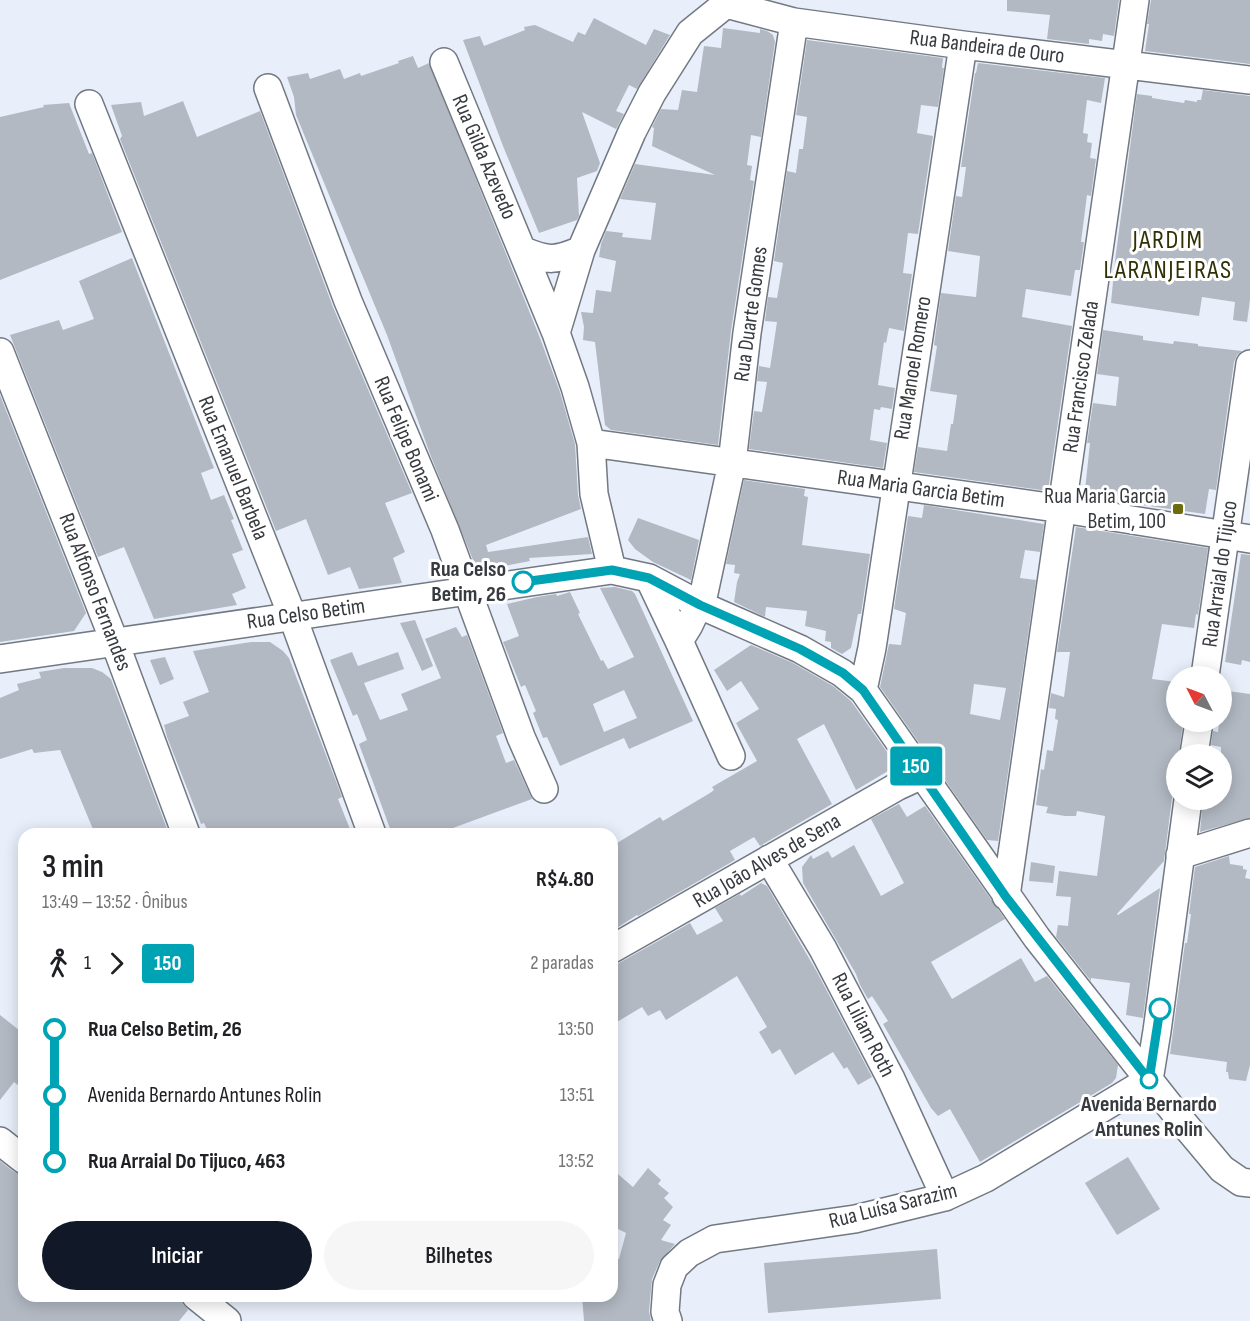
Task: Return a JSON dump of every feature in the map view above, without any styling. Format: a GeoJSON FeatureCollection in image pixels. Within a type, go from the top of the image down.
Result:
{"type":"FeatureCollection","features":[{"type":"Feature","properties":{"kind":"street","name":"Rua Francisco Zelada"},"geometry":{"type":"LineString","coordinates":[[1006,897],[1135,0]]}},
{"type":"Feature","properties":{"kind":"street","name":"Rua Bandeira de Ouro"},"geometry":{"type":"LineString","coordinates":[[727,2],[794,22],[1250,80]]}},
{"type":"Feature","properties":{"kind":"street"},"geometry":{"type":"LineString","coordinates":[[556,333],[581,250],[632,132],[652,93],[690,33],[727,2]]}},
{"type":"Feature","properties":{"kind":"street","name":"Rua Duarte Gomes"},"geometry":{"type":"LineString","coordinates":[[678,640],[700,605],[710,572],[732,463],[747,333],[794,22]]}},
{"type":"Feature","properties":{"kind":"street","name":"Rua Manoel Romero"},"geometry":{"type":"LineString","coordinates":[[863,690],[872,648],[963,45]]}},
{"type":"Feature","properties":{"kind":"street","name":"Rua Gilda Azevedo"},"geometry":{"type":"LineString","coordinates":[[444,62],[524,251],[575,387],[591,442],[594,494],[612,570]]}},
{"type":"Feature","properties":{"kind":"street","name":"Rua Felipe Bonami"},"geometry":{"type":"LineString","coordinates":[[268,88],[348,301],[445,530],[521,737],[544,789]]}},
{"type":"Feature","properties":{"kind":"street","name":"Rua Emanuel Barbela"},"geometry":{"type":"LineString","coordinates":[[89,104],[292,615],[370,828]]}},
{"type":"Feature","properties":{"kind":"street"},"geometry":{"type":"LineString","coordinates":[[524,251],[546,260],[567,256],[581,250]]}},
{"type":"Feature","properties":{"kind":"street","name":"Rua Alfonso Fernandes"},"geometry":{"type":"LineString","coordinates":[[0,352],[115,643],[184,828]]}},
{"type":"Feature","properties":{"kind":"street","name":"Rua Arraial do Tijuco"},"geometry":{"type":"LineString","coordinates":[[1207,666],[1237,537],[1250,364]]}},
{"type":"Feature","properties":{"kind":"street","name":"Rua Maria Garcia Betim"},"geometry":{"type":"LineString","coordinates":[[591,442],[1062,509],[1237,537]]}},
{"type":"Feature","properties":{"kind":"street"},"geometry":{"type":"LineString","coordinates":[[612,570],[649,578],[700,605],[800,649],[843,673],[863,690],[1006,897],[1149,1080],[1222,1168],[1241,1182],[1250,1183]]}},
{"type":"Feature","properties":{"kind":"street","name":"Rua Celso Betim"},"geometry":{"type":"LineString","coordinates":[[0,659],[612,570]]}},
{"type":"Feature","properties":{"kind":"street"},"geometry":{"type":"LineString","coordinates":[[649,578],[731,756]]}},
{"type":"Feature","properties":{"kind":"street","name":"Rua João Alves de Sena"},"geometry":{"type":"LineString","coordinates":[[618,946],[898,786],[922,775]]}},
{"type":"Feature","properties":{"kind":"street"},"geometry":{"type":"LineString","coordinates":[[1149,1080],[1187,810]]}},
{"type":"Feature","properties":{"kind":"street"},"geometry":{"type":"LineString","coordinates":[[1180,855],[1250,833]]}},
{"type":"Feature","properties":{"kind":"street","name":"Rua Liliam Roth"},"geometry":{"type":"LineString","coordinates":[[769,860],[829,959],[891,1079],[945,1197]]}},
{"type":"Feature","properties":{"kind":"street","name":"Rua Luísa Sarazim"},"geometry":{"type":"LineString","coordinates":[[668,1321],[665,1312],[667,1285],[674,1267],[689,1253],[715,1239],[855,1219],[945,1197],[986,1178],[1149,1080]]}},
{"type":"Feature","properties":{"kind":"street"},"geometry":{"type":"LineString","coordinates":[[0,1141],[18,1155]]}},
{"type":"Feature","properties":{"kind":"street"},"geometry":{"type":"LineString","coordinates":[[203,1302],[227,1321]]}},
{"type":"Feature","properties":{"kind":"building"},"geometry":{"type":"Polygon","coordinates":[[[1007,0],[1119,0],[1114,36],[1103,34],[1102,41],[1089,39],[1089,44],[1047,39],[1050,15],[1007,11],[1007,0]]]}},
{"type":"Feature","properties":{"kind":"building"},"geometry":{"type":"Polygon","coordinates":[[[1151,0],[1250,0],[1250,64],[1145,51],[1151,0]]]}},
{"type":"Feature","properties":{"kind":"building"},"geometry":{"type":"Polygon","coordinates":[[[594,18],[646,45],[654,29],[670,35],[637,89],[629,85],[616,111],[624,114],[616,129],[582,112],[600,163],[597,171],[577,178],[579,216],[577,220],[539,233],[463,40],[480,36],[484,46],[525,30],[524,27],[535,25],[573,42],[578,32],[585,35],[594,18]]]}},
{"type":"Feature","properties":{"kind":"building"},"geometry":{"type":"Polygon","coordinates":[[[723,28],[760,33],[760,29],[773,35],[775,42],[761,137],[751,135],[747,165],[752,166],[750,180],[754,181],[731,331],[718,445],[611,430],[605,425],[595,342],[583,340],[584,327],[581,312],[593,313],[596,290],[611,292],[616,261],[599,257],[606,231],[623,233],[622,237],[651,240],[656,203],[620,199],[635,164],[715,175],[652,146],[654,128],[652,127],[661,109],[678,110],[682,90],[697,92],[704,46],[721,48],[723,28]]]}},
{"type":"Feature","properties":{"kind":"building"},"geometry":{"type":"Polygon","coordinates":[[[807,40],[943,58],[942,68],[944,68],[938,107],[921,105],[917,133],[933,136],[918,234],[908,233],[903,273],[912,274],[904,331],[889,328],[886,343],[884,342],[878,385],[895,388],[892,409],[881,407],[880,410],[874,409],[870,440],[887,443],[883,468],[749,449],[754,411],[762,412],[767,382],[757,381],[759,366],[770,368],[777,322],[765,321],[768,297],[777,298],[783,263],[774,261],[787,171],[796,173],[799,149],[803,149],[807,117],[796,115],[807,40]]]}},
{"type":"Feature","properties":{"kind":"building"},"geometry":{"type":"Polygon","coordinates":[[[413,56],[418,68],[429,63],[540,338],[560,392],[575,444],[581,509],[486,545],[488,552],[588,537],[592,554],[529,558],[530,561],[489,569],[479,567],[473,560],[430,454],[387,335],[296,115],[294,97],[287,77],[308,73],[310,79],[340,69],[344,79],[360,73],[361,76],[413,56]]]}},
{"type":"Feature","properties":{"kind":"building"},"geometry":{"type":"Polygon","coordinates":[[[978,63],[1105,78],[1101,103],[1087,100],[1083,133],[1088,134],[1087,142],[1092,143],[1090,158],[1096,159],[1091,196],[1087,195],[1080,270],[1075,270],[1071,296],[1026,289],[1022,317],[1072,326],[1048,491],[914,472],[918,447],[947,451],[951,424],[953,424],[957,395],[930,391],[937,346],[934,345],[941,293],[976,297],[980,256],[948,251],[956,196],[962,197],[966,167],[961,167],[978,63]]]}},
{"type":"Feature","properties":{"kind":"building"},"geometry":{"type":"Polygon","coordinates":[[[1203,90],[1250,96],[1250,300],[1247,322],[1233,320],[1235,302],[1202,297],[1199,316],[1111,303],[1137,94],[1184,103],[1185,100],[1197,102],[1201,100],[1203,90]]]}},
{"type":"Feature","properties":{"kind":"building"},"geometry":{"type":"Polygon","coordinates":[[[183,101],[197,137],[260,111],[333,307],[412,493],[385,503],[405,552],[393,558],[402,583],[359,589],[350,567],[328,575],[306,519],[276,531],[120,139],[122,136],[111,105],[141,102],[144,116],[183,101]]]}},
{"type":"Feature","properties":{"kind":"building"},"geometry":{"type":"Polygon","coordinates":[[[69,103],[89,154],[92,153],[122,232],[0,280],[0,117],[44,107],[43,105],[69,103]]]}},
{"type":"Feature","properties":{"kind":"building"},"geometry":{"type":"Polygon","coordinates":[[[132,258],[214,468],[201,473],[211,500],[224,495],[234,519],[231,520],[243,550],[232,554],[246,588],[232,594],[237,605],[154,619],[124,547],[98,557],[10,335],[59,320],[63,330],[94,319],[79,281],[132,258]]]}},
{"type":"Feature","properties":{"kind":"building"},"geometry":{"type":"Polygon","coordinates":[[[1103,330],[1143,336],[1143,340],[1173,344],[1174,341],[1242,351],[1234,362],[1216,490],[1209,489],[1205,514],[1093,498],[1085,490],[1090,443],[1087,443],[1093,403],[1116,406],[1119,377],[1097,374],[1103,330]]]}},
{"type":"Feature","properties":{"kind":"building"},"geometry":{"type":"Polygon","coordinates":[[[0,395],[86,613],[74,631],[0,642],[0,395]]]}},
{"type":"Feature","properties":{"kind":"building"},"geometry":{"type":"Polygon","coordinates":[[[744,480],[805,489],[804,496],[808,497],[802,545],[870,554],[861,614],[858,614],[851,648],[842,654],[831,648],[831,642],[825,641],[826,631],[805,626],[807,611],[766,607],[765,617],[734,602],[740,574],[734,573],[735,565],[726,564],[744,480]]]}},
{"type":"Feature","properties":{"kind":"building"},"geometry":{"type":"Polygon","coordinates":[[[924,505],[1044,524],[1040,552],[1025,550],[1020,578],[1036,580],[998,841],[987,840],[880,687],[889,644],[901,645],[906,613],[894,609],[908,516],[922,518],[924,505]],[[974,684],[970,714],[1000,720],[1006,688],[974,684]]]}},
{"type":"Feature","properties":{"kind":"building"},"geometry":{"type":"Polygon","coordinates":[[[638,518],[699,540],[691,580],[653,562],[635,549],[628,540],[638,518]]]}},
{"type":"Feature","properties":{"kind":"building"},"geometry":{"type":"Polygon","coordinates":[[[1076,527],[1208,548],[1194,628],[1162,624],[1152,679],[1166,681],[1166,732],[1182,732],[1180,744],[1166,744],[1166,810],[1170,810],[1164,861],[1117,914],[1160,888],[1143,1018],[1126,1015],[1130,983],[1091,978],[1091,981],[1056,937],[1058,925],[1068,926],[1071,897],[1056,896],[1059,871],[1097,876],[1105,816],[1077,811],[1076,816],[1046,813],[1048,807],[1036,805],[1041,769],[1044,770],[1047,750],[1053,751],[1058,720],[1055,719],[1056,709],[1049,708],[1051,693],[1064,697],[1070,652],[1057,652],[1076,527]]]}},
{"type":"Feature","properties":{"kind":"building"},"geometry":{"type":"Polygon","coordinates":[[[1241,554],[1250,555],[1250,662],[1242,660],[1241,665],[1225,662],[1241,554]]]}},
{"type":"Feature","properties":{"kind":"building"},"geometry":{"type":"Polygon","coordinates":[[[615,587],[632,591],[635,594],[693,721],[629,749],[624,738],[560,766],[547,737],[543,738],[533,713],[536,711],[525,685],[521,687],[503,642],[519,636],[507,604],[570,592],[601,661],[603,660],[608,669],[634,657],[600,588],[615,587]],[[624,690],[593,704],[604,732],[637,718],[624,690]]]}},
{"type":"Feature","properties":{"kind":"building"},"geometry":{"type":"Polygon","coordinates":[[[415,620],[433,666],[422,671],[400,623],[415,620]]]}},
{"type":"Feature","properties":{"kind":"building"},"geometry":{"type":"Polygon","coordinates":[[[456,627],[462,637],[467,635],[503,733],[496,736],[506,763],[514,760],[532,799],[453,828],[390,828],[359,744],[367,740],[357,714],[353,716],[330,660],[352,652],[358,666],[398,652],[404,669],[364,683],[380,720],[408,710],[401,694],[441,678],[425,639],[456,627]]]}},
{"type":"Feature","properties":{"kind":"building"},"geometry":{"type":"Polygon","coordinates":[[[251,642],[270,642],[283,651],[289,658],[342,797],[338,799],[350,828],[206,828],[204,823],[201,824],[164,725],[189,716],[183,702],[209,692],[193,651],[251,642]]]}},
{"type":"Feature","properties":{"kind":"building"},"geometry":{"type":"Polygon","coordinates":[[[751,645],[793,663],[833,686],[851,701],[892,759],[891,767],[856,790],[824,724],[797,739],[832,804],[760,846],[754,837],[730,851],[735,860],[618,927],[618,842],[660,817],[663,821],[710,793],[714,790],[712,787],[757,761],[736,723],[759,709],[741,681],[727,691],[714,670],[751,645]]]}},
{"type":"Feature","properties":{"kind":"building"},"geometry":{"type":"Polygon","coordinates":[[[165,657],[174,679],[160,685],[150,660],[165,657]]]}},
{"type":"Feature","properties":{"kind":"building"},"geometry":{"type":"Polygon","coordinates":[[[64,668],[92,668],[111,679],[167,828],[92,828],[60,750],[34,753],[32,749],[0,759],[0,698],[19,690],[17,684],[41,678],[39,672],[64,668]]]}},
{"type":"Feature","properties":{"kind":"building"},"geometry":{"type":"Polygon","coordinates":[[[1232,692],[1250,694],[1250,818],[1200,832],[1202,810],[1232,810],[1232,744],[1211,744],[1213,732],[1232,732],[1232,692]]]}},
{"type":"Feature","properties":{"kind":"building"},"geometry":{"type":"Polygon","coordinates":[[[899,804],[907,817],[925,806],[1005,919],[931,962],[952,999],[1021,958],[1035,982],[1047,976],[1118,1065],[1116,1078],[1112,1083],[980,1162],[950,1109],[938,1116],[931,1108],[883,1024],[888,1021],[872,996],[868,999],[803,883],[802,867],[811,855],[813,859],[828,851],[832,858],[854,845],[881,896],[904,883],[871,819],[899,804]]]}},
{"type":"Feature","properties":{"kind":"building"},"geometry":{"type":"Polygon","coordinates":[[[1229,856],[1230,864],[1243,866],[1243,869],[1247,870],[1245,878],[1250,879],[1250,1065],[1246,1081],[1229,1079],[1228,1072],[1226,1072],[1227,1062],[1170,1054],[1191,914],[1189,914],[1195,867],[1229,856]]]}},
{"type":"Feature","properties":{"kind":"building"},"geometry":{"type":"Polygon","coordinates":[[[1031,862],[1055,866],[1053,883],[1029,881],[1031,862]]]}},
{"type":"Feature","properties":{"kind":"building"},"geometry":{"type":"Polygon","coordinates":[[[761,883],[767,886],[817,972],[872,1077],[858,1085],[847,1067],[844,1069],[833,1052],[795,1075],[780,1049],[772,1054],[759,1032],[767,1027],[737,976],[666,1020],[660,1010],[648,1016],[642,1007],[618,1021],[618,964],[690,923],[697,935],[723,921],[715,908],[740,894],[741,896],[761,883]]]}},
{"type":"Feature","properties":{"kind":"building"},"geometry":{"type":"Polygon","coordinates":[[[0,1015],[18,1029],[18,1085],[14,1082],[0,1100],[0,1015]]]}},
{"type":"Feature","properties":{"kind":"building"},"geometry":{"type":"Polygon","coordinates":[[[1128,1157],[1160,1209],[1117,1235],[1085,1183],[1128,1157]]]}},
{"type":"Feature","properties":{"kind":"building"},"geometry":{"type":"Polygon","coordinates":[[[0,1161],[18,1173],[18,1302],[182,1302],[188,1310],[179,1321],[0,1321],[0,1161]]]}},
{"type":"Feature","properties":{"kind":"building"},"geometry":{"type":"Polygon","coordinates":[[[648,1168],[661,1180],[658,1184],[669,1193],[664,1198],[673,1207],[663,1220],[671,1225],[661,1240],[675,1244],[660,1261],[652,1279],[649,1311],[651,1321],[584,1321],[582,1302],[618,1302],[618,1259],[626,1233],[618,1229],[618,1174],[633,1187],[648,1168]]]}},
{"type":"Feature","properties":{"kind":"building"},"geometry":{"type":"Polygon","coordinates":[[[937,1249],[941,1299],[768,1313],[764,1263],[937,1249]]]}},
{"type":"Feature","properties":{"kind":"bus line","name":"150"},"geometry":{"type":"LineString","coordinates":[[523,582],[612,570],[649,578],[700,605],[800,649],[843,673],[863,690],[1006,897],[1149,1080],[1160,1009]]}},
{"type":"Feature","properties":{"kind":"place","name":"Rua Maria Garcia Betim, 100"},"geometry":{"type":"Point","coordinates":[1178,509]}},
{"type":"Feature","properties":{"kind":"place","name":"Rua Celso Betim, 26"},"geometry":{"type":"Point","coordinates":[523,582]}},
{"type":"Feature","properties":{"kind":"place","name":"Avenida Bernardo Antunes Rolin"},"geometry":{"type":"Point","coordinates":[1149,1080]}},
{"type":"Feature","properties":{"kind":"district","name":"JARDIM LARANJEIRAS"},"geometry":{"type":"Point","coordinates":[1168,255]}}]}
